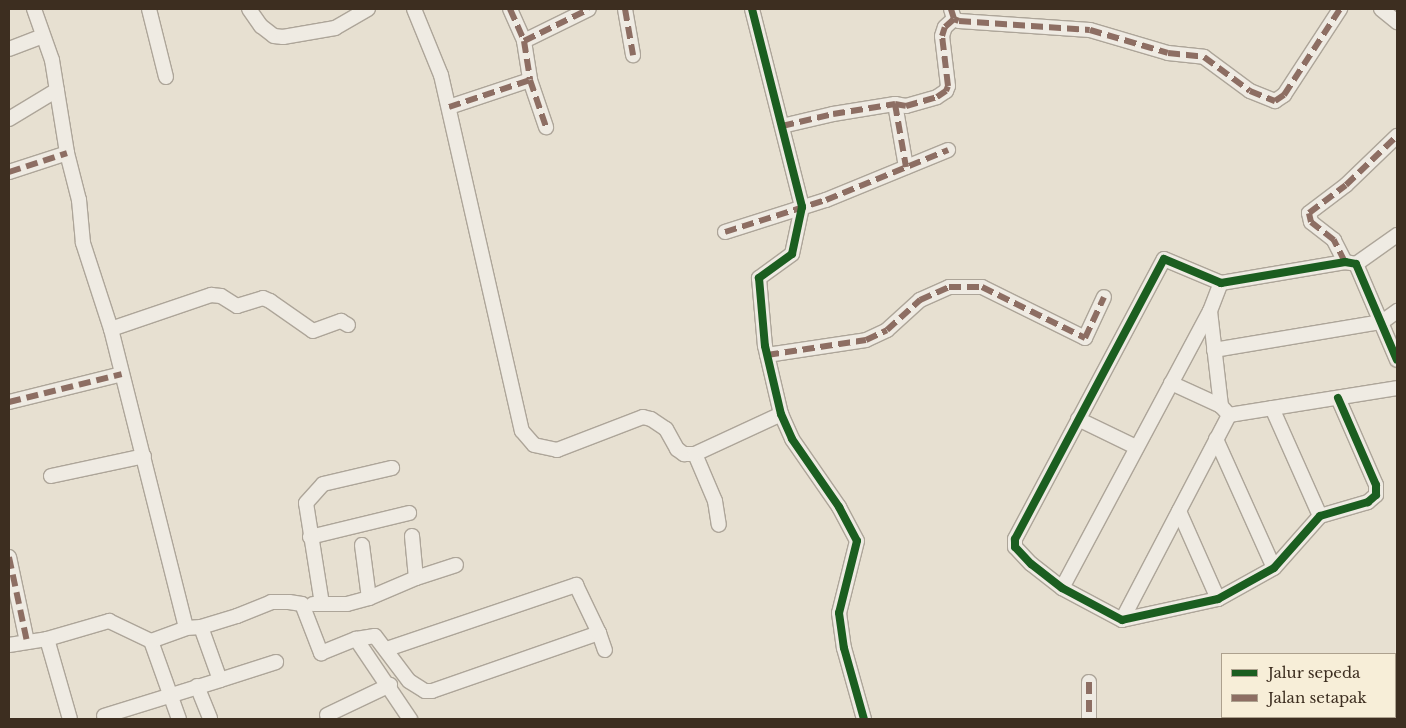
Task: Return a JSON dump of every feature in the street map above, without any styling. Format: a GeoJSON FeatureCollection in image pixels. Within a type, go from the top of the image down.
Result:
{"type":"FeatureCollection","features":[{"type":"Feature","properties":{"kind":"street"},"geometry":{"type":"LineString","coordinates":[[34,9],[52,60],[67,153],[79,200],[80,224],[87,260],[111,329],[186,628]]}},
{"type":"Feature","properties":{"kind":"street"},"geometry":{"type":"LineString","coordinates":[[148,9],[166,77]]}},
{"type":"Feature","properties":{"kind":"street"},"geometry":{"type":"LineString","coordinates":[[249,9],[261,26],[274,36],[283,37],[335,28],[368,9]]}},
{"type":"Feature","properties":{"kind":"street"},"geometry":{"type":"LineString","coordinates":[[414,9],[441,75],[449,106],[522,432],[534,445],[557,450],[643,417],[661,424],[677,449],[684,454],[695,454],[781,414]]}},
{"type":"Feature","properties":{"kind":"street"},"geometry":{"type":"LineString","coordinates":[[510,9],[524,41],[530,80],[546,127]]}},
{"type":"Feature","properties":{"kind":"street"},"geometry":{"type":"LineString","coordinates":[[524,41],[589,9]]}},
{"type":"Feature","properties":{"kind":"street"},"geometry":{"type":"LineString","coordinates":[[625,9],[633,55]]}},
{"type":"Feature","properties":{"kind":"street"},"geometry":{"type":"LineString","coordinates":[[752,9],[782,126],[790,171],[802,207],[792,254],[763,274],[758,284],[767,356],[781,414],[800,455],[839,508],[857,541],[839,613],[844,648],[864,719]]}},
{"type":"Feature","properties":{"kind":"street"},"geometry":{"type":"LineString","coordinates":[[782,126],[895,104],[906,106],[946,91],[942,36],[952,14],[1090,30],[1159,51],[1204,57],[1250,90],[1275,101],[1284,95],[1340,9]]}},
{"type":"Feature","properties":{"kind":"street"},"geometry":{"type":"LineString","coordinates":[[1381,9],[1397,22]]}},
{"type":"Feature","properties":{"kind":"street"},"geometry":{"type":"LineString","coordinates":[[9,49],[43,36]]}},
{"type":"Feature","properties":{"kind":"street"},"geometry":{"type":"LineString","coordinates":[[449,106],[530,80]]}},
{"type":"Feature","properties":{"kind":"street"},"geometry":{"type":"LineString","coordinates":[[9,119],[57,90]]}},
{"type":"Feature","properties":{"kind":"street"},"geometry":{"type":"LineString","coordinates":[[895,104],[906,167]]}},
{"type":"Feature","properties":{"kind":"street"},"geometry":{"type":"LineString","coordinates":[[1397,136],[1346,185],[1309,213],[1311,222],[1334,240],[1351,263],[1382,322],[1397,360]]}},
{"type":"Feature","properties":{"kind":"street"},"geometry":{"type":"LineString","coordinates":[[725,232],[852,191],[948,150]]}},
{"type":"Feature","properties":{"kind":"street"},"geometry":{"type":"LineString","coordinates":[[9,172],[67,153]]}},
{"type":"Feature","properties":{"kind":"street"},"geometry":{"type":"LineString","coordinates":[[1338,398],[1376,485],[1376,494],[1368,502],[1320,516],[1274,568],[1218,599],[1122,620],[1062,588],[1019,553],[1015,539],[1160,263],[1170,260],[1221,283],[1351,263],[1397,235]]}},
{"type":"Feature","properties":{"kind":"street"},"geometry":{"type":"LineString","coordinates":[[1062,588],[1210,311],[1221,283]]}},
{"type":"Feature","properties":{"kind":"street"},"geometry":{"type":"LineString","coordinates":[[767,356],[866,340],[887,330],[920,300],[949,287],[982,287],[1085,338],[1104,297]]}},
{"type":"Feature","properties":{"kind":"street"},"geometry":{"type":"LineString","coordinates":[[111,329],[211,295],[221,296],[237,306],[263,298],[313,331],[341,322],[348,325]]}},
{"type":"Feature","properties":{"kind":"street"},"geometry":{"type":"LineString","coordinates":[[1122,620],[1216,439],[1225,410],[1214,350],[1210,311]]}},
{"type":"Feature","properties":{"kind":"street"},"geometry":{"type":"LineString","coordinates":[[1214,350],[1382,322],[1397,311]]}},
{"type":"Feature","properties":{"kind":"street"},"geometry":{"type":"LineString","coordinates":[[9,402],[122,374]]}},
{"type":"Feature","properties":{"kind":"street"},"geometry":{"type":"LineString","coordinates":[[1171,383],[1225,410],[1272,408],[1397,388]]}},
{"type":"Feature","properties":{"kind":"street"},"geometry":{"type":"LineString","coordinates":[[1272,408],[1320,516]]}},
{"type":"Feature","properties":{"kind":"street"},"geometry":{"type":"LineString","coordinates":[[1078,419],[1136,447]]}},
{"type":"Feature","properties":{"kind":"street"},"geometry":{"type":"LineString","coordinates":[[1216,439],[1274,568]]}},
{"type":"Feature","properties":{"kind":"street"},"geometry":{"type":"LineString","coordinates":[[695,454],[715,502],[719,525]]}},
{"type":"Feature","properties":{"kind":"street"},"geometry":{"type":"LineString","coordinates":[[51,476],[144,456]]}},
{"type":"Feature","properties":{"kind":"street"},"geometry":{"type":"LineString","coordinates":[[322,604],[306,502],[323,484],[392,468]]}},
{"type":"Feature","properties":{"kind":"street"},"geometry":{"type":"LineString","coordinates":[[1179,511],[1218,599]]}},
{"type":"Feature","properties":{"kind":"street"},"geometry":{"type":"LineString","coordinates":[[310,537],[409,513]]}},
{"type":"Feature","properties":{"kind":"street"},"geometry":{"type":"LineString","coordinates":[[412,536],[416,578]]}},
{"type":"Feature","properties":{"kind":"street"},"geometry":{"type":"LineString","coordinates":[[362,545],[369,598]]}},
{"type":"Feature","properties":{"kind":"street"},"geometry":{"type":"LineString","coordinates":[[9,557],[27,642]]}},
{"type":"Feature","properties":{"kind":"street"},"geometry":{"type":"LineString","coordinates":[[151,641],[186,628],[201,627],[271,602],[322,604],[369,598],[416,578],[456,565]]}},
{"type":"Feature","properties":{"kind":"street"},"geometry":{"type":"LineString","coordinates":[[387,649],[576,584],[605,650]]}},
{"type":"Feature","properties":{"kind":"street"},"geometry":{"type":"LineString","coordinates":[[302,604],[322,653],[356,639],[375,636],[387,649],[410,682],[416,687],[432,691],[599,633]]}},
{"type":"Feature","properties":{"kind":"street"},"geometry":{"type":"LineString","coordinates":[[9,645],[47,639],[109,621],[151,641],[179,719]]}},
{"type":"Feature","properties":{"kind":"street"},"geometry":{"type":"LineString","coordinates":[[201,627],[220,680]]}},
{"type":"Feature","properties":{"kind":"street"},"geometry":{"type":"LineString","coordinates":[[47,639],[63,686],[70,719]]}},
{"type":"Feature","properties":{"kind":"street"},"geometry":{"type":"LineString","coordinates":[[356,639],[390,685],[410,719]]}},
{"type":"Feature","properties":{"kind":"street"},"geometry":{"type":"LineString","coordinates":[[104,716],[276,662]]}},
{"type":"Feature","properties":{"kind":"street"},"geometry":{"type":"LineString","coordinates":[[1089,682],[1089,719]]}},
{"type":"Feature","properties":{"kind":"street"},"geometry":{"type":"LineString","coordinates":[[327,715],[390,685]]}},
{"type":"Feature","properties":{"kind":"street"},"geometry":{"type":"LineString","coordinates":[[197,686],[210,719]]}},
{"type":"Feature","properties":{"kind":"marked path"},"geometry":{"type":"LineString","coordinates":[[510,9],[524,41],[530,80],[546,127]]}},
{"type":"Feature","properties":{"kind":"marked path"},"geometry":{"type":"LineString","coordinates":[[524,41],[589,9]]}},
{"type":"Feature","properties":{"kind":"marked path"},"geometry":{"type":"LineString","coordinates":[[625,9],[633,55]]}},
{"type":"Feature","properties":{"kind":"marked path"},"geometry":{"type":"LineString","coordinates":[[951,9],[954,19],[959,21],[1090,30],[1168,53],[1204,57],[1250,91],[1275,101],[1284,95],[1340,9]]}},
{"type":"Feature","properties":{"kind":"marked path"},"geometry":{"type":"LineString","coordinates":[[782,126],[833,114],[895,104],[906,106],[937,97],[946,91],[948,86],[942,36],[945,27],[954,19]]}},
{"type":"Feature","properties":{"kind":"marked path"},"geometry":{"type":"LineString","coordinates":[[449,107],[530,80]]}},
{"type":"Feature","properties":{"kind":"marked path"},"geometry":{"type":"LineString","coordinates":[[895,104],[906,167]]}},
{"type":"Feature","properties":{"kind":"marked path"},"geometry":{"type":"LineString","coordinates":[[1345,262],[1334,240],[1311,222],[1309,213],[1346,185],[1397,136]]}},
{"type":"Feature","properties":{"kind":"marked path"},"geometry":{"type":"LineString","coordinates":[[725,232],[826,200],[948,150]]}},
{"type":"Feature","properties":{"kind":"marked path"},"geometry":{"type":"LineString","coordinates":[[9,172],[67,153]]}},
{"type":"Feature","properties":{"kind":"marked path"},"geometry":{"type":"LineString","coordinates":[[767,355],[866,340],[887,330],[920,300],[949,287],[982,287],[1085,338],[1104,297]]}},
{"type":"Feature","properties":{"kind":"marked path"},"geometry":{"type":"LineString","coordinates":[[9,402],[122,374]]}},
{"type":"Feature","properties":{"kind":"marked path"},"geometry":{"type":"LineString","coordinates":[[9,557],[27,642]]}},
{"type":"Feature","properties":{"kind":"marked path"},"geometry":{"type":"LineString","coordinates":[[1089,682],[1089,719]]}},
{"type":"Feature","properties":{"kind":"cycle path"},"geometry":{"type":"LineString","coordinates":[[752,9],[802,207],[792,254],[759,278],[765,346],[781,414],[792,439],[839,507],[857,541],[839,613],[844,648],[864,719]]}},
{"type":"Feature","properties":{"kind":"cycle path"},"geometry":{"type":"LineString","coordinates":[[1338,398],[1376,485],[1376,495],[1368,502],[1320,516],[1274,568],[1218,599],[1122,620],[1062,588],[1031,564],[1015,547],[1015,539],[1164,259],[1221,283],[1345,262],[1356,264],[1397,360]]}}]}
